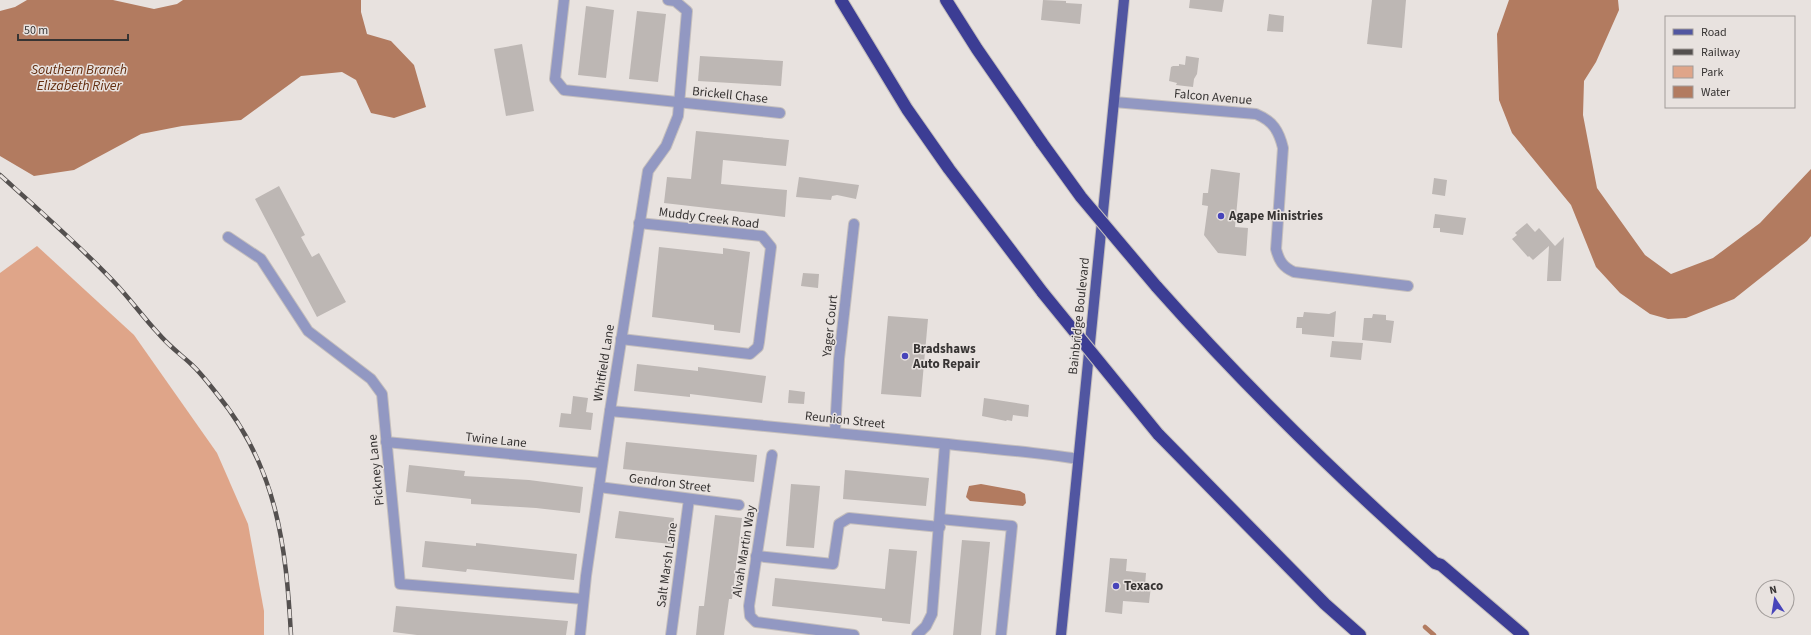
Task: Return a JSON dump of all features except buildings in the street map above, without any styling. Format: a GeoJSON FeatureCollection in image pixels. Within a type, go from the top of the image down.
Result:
{"type":"FeatureCollection","features":[{"type":"Feature","properties":{"kind":"highway"},"geometry":{"type":"LineString","coordinates":[[841,0],[907,109],[950,169],[1043,293],[1158,434],[1325,604],[1360,635]]}},
{"type":"Feature","properties":{"kind":"highway"},"geometry":{"type":"LineString","coordinates":[[946,0],[977,49],[1081,197],[1156,286],[1240,378],[1365,501],[1435,563],[1441,565],[1523,635]]}},
{"type":"Feature","properties":{"kind":"main road","name":"Bainbridge Boulevard"},"geometry":{"type":"LineString","coordinates":[[1061,635],[1124,0]]}},
{"type":"Feature","properties":{"kind":"street"},"geometry":{"type":"LineString","coordinates":[[564,0],[556,79],[564,90],[679,103]]}},
{"type":"Feature","properties":{"kind":"street","name":"Whitfield Lane"},"geometry":{"type":"LineString","coordinates":[[580,635],[583,599],[602,463],[648,171],[666,146],[678,116],[687,11],[675,1],[668,0]]}},
{"type":"Feature","properties":{"kind":"street","name":"Falcon Avenue"},"geometry":{"type":"LineString","coordinates":[[1114,102],[1256,114],[1266,118],[1274,125],[1279,134],[1283,148],[1276,249],[1278,260],[1294,272],[1408,286]]}},
{"type":"Feature","properties":{"kind":"street","name":"Brickell Chase"},"geometry":{"type":"LineString","coordinates":[[679,103],[780,113]]}},
{"type":"Feature","properties":{"kind":"street","name":"Muddy Creek Road"},"geometry":{"type":"LineString","coordinates":[[621,339],[750,354],[758,348],[759,342],[771,247],[762,236],[639,222]]}},
{"type":"Feature","properties":{"kind":"street","name":"Yager Court"},"geometry":{"type":"LineString","coordinates":[[834,432],[839,359],[854,224]]}},
{"type":"Feature","properties":{"kind":"street","name":"Pickney Lane"},"geometry":{"type":"LineString","coordinates":[[228,236],[261,259],[308,331],[377,386],[382,394],[400,584],[583,599]]}},
{"type":"Feature","properties":{"kind":"street","name":"Reunion Street"},"geometry":{"type":"LineString","coordinates":[[610,411],[1029,451],[1078,459]]}},
{"type":"Feature","properties":{"kind":"street","name":"Twine Lane"},"geometry":{"type":"LineString","coordinates":[[386,442],[602,463]]}},
{"type":"Feature","properties":{"kind":"street"},"geometry":{"type":"LineString","coordinates":[[917,635],[926,626],[932,614],[945,444]]}},
{"type":"Feature","properties":{"kind":"street","name":"Alvah Martin Way"},"geometry":{"type":"LineString","coordinates":[[772,455],[749,606],[750,616],[756,622],[854,635]]}},
{"type":"Feature","properties":{"kind":"street","name":"Gendron Street"},"geometry":{"type":"LineString","coordinates":[[599,487],[739,505]]}},
{"type":"Feature","properties":{"kind":"street","name":"Salt Marsh Lane"},"geometry":{"type":"LineString","coordinates":[[671,635],[689,499]]}},
{"type":"Feature","properties":{"kind":"street"},"geometry":{"type":"LineString","coordinates":[[756,556],[833,564],[839,524],[849,518],[1012,526],[1001,635]]}},
{"type":"Feature","properties":{"kind":"green space"},"geometry":{"type":"Polygon","coordinates":[[[37,246],[134,335],[217,453],[248,524],[264,611],[264,635],[0,635],[0,273],[37,246]]]}},
{"type":"Feature","properties":{"kind":"water","name":"Southern Branch Elizabeth River"},"geometry":{"type":"Polygon","coordinates":[[[27,0],[113,0],[154,9],[177,4],[183,0],[361,0],[361,12],[367,34],[391,41],[414,65],[426,107],[394,118],[371,113],[356,80],[342,72],[301,76],[241,120],[182,126],[141,134],[74,170],[34,176],[0,156],[0,11],[15,7],[27,0]]]}},
{"type":"Feature","properties":{"kind":"water"},"geometry":{"type":"Polygon","coordinates":[[[1509,0],[1618,0],[1619,10],[1596,62],[1584,81],[1583,115],[1597,188],[1645,255],[1671,274],[1713,258],[1760,223],[1811,169],[1811,236],[1807,241],[1734,299],[1686,318],[1668,319],[1650,314],[1620,293],[1596,267],[1571,205],[1512,133],[1499,100],[1497,34],[1509,0]]]}},
{"type":"Feature","properties":{"kind":"water"},"geometry":{"type":"Polygon","coordinates":[[[981,484],[1020,491],[1025,494],[1026,503],[1023,506],[970,501],[966,497],[969,486],[981,484]]]}},
{"type":"Feature","properties":{"kind":"waterway"},"geometry":{"type":"LineString","coordinates":[[1425,627],[1434,635]]}},
{"type":"Feature","properties":{"kind":"railway"},"geometry":{"type":"LineString","coordinates":[[0,175],[73,241],[115,283],[162,337],[202,375],[237,422],[253,450],[275,508],[286,570],[291,635]]}},
{"type":"Feature","properties":{"kind":"place","name":"Agape Ministries"},"geometry":{"type":"Point","coordinates":[1221,216]}},
{"type":"Feature","properties":{"kind":"place","name":"Bradshaws Auto Repair"},"geometry":{"type":"Point","coordinates":[905,356]}},
{"type":"Feature","properties":{"kind":"place","name":"Texaco"},"geometry":{"type":"Point","coordinates":[1116,586]}}]}
